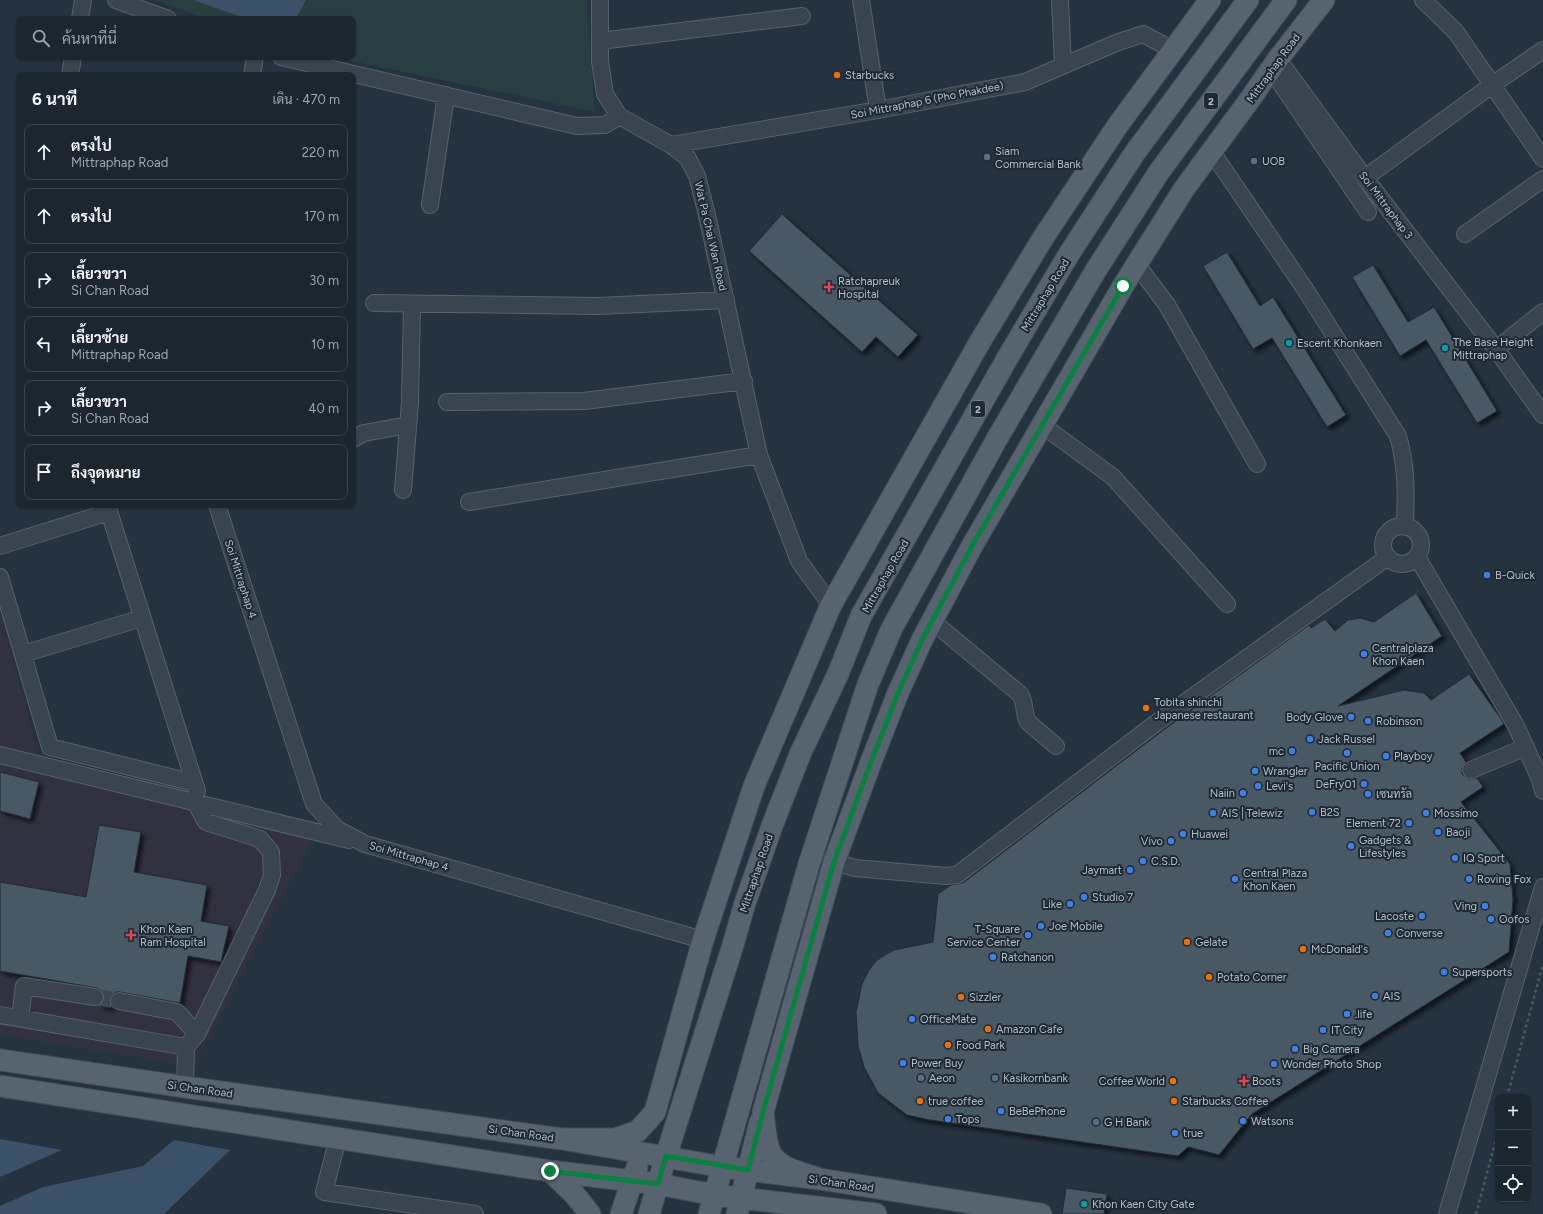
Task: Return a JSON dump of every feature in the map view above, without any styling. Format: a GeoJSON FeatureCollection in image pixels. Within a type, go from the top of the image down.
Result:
{"type":"FeatureCollection","features":[{"type":"Feature","properties":{"kind":"main road"},"geometry":{"type":"LineString","coordinates":[[622,1214],[655,1112],[703,940],[754,786],[831,604],[994,320],[1043,238],[1118,125],[1210,0]]}},
{"type":"Feature","properties":{"kind":"main road","name":"Mittraphap Road"},"geometry":{"type":"LineString","coordinates":[[649,1214],[744,906],[772,826],[798,759],[838,674],[861,616],[1008,357],[1069,254],[1134,154],[1248,0]]}},
{"type":"Feature","properties":{"kind":"main road","name":"2"},"geometry":{"type":"LineString","coordinates":[[826,813],[868,684],[883,649],[899,615],[1006,424],[1096,270],[1159,172],[1286,0]]}},
{"type":"Feature","properties":{"kind":"main road","name":"Mittraphap Road"},"geometry":{"type":"LineString","coordinates":[[815,928],[834,862],[871,762],[912,662],[972,546],[1123,286],[1184,189],[1275,64],[1324,0]]}},
{"type":"Feature","properties":{"kind":"main road"},"geometry":{"type":"LineString","coordinates":[[1112,189],[1118,125]]}},
{"type":"Feature","properties":{"kind":"main road"},"geometry":{"type":"LineString","coordinates":[[1139,204],[1184,189]]}},
{"type":"Feature","properties":{"kind":"main road"},"geometry":{"type":"LineString","coordinates":[[744,906],[754,786]]}},
{"type":"Feature","properties":{"kind":"main road"},"geometry":{"type":"LineString","coordinates":[[739,1206],[763,1112],[815,928],[826,813]]}},
{"type":"Feature","properties":{"kind":"main road"},"geometry":{"type":"LineString","coordinates":[[712,1204],[807,871],[826,813]]}},
{"type":"Feature","properties":{"kind":"main road","name":"Si Chan Road"},"geometry":{"type":"LineString","coordinates":[[0,1060],[562,1139],[723,1167],[820,1179],[1041,1214]]}},
{"type":"Feature","properties":{"kind":"main road"},"geometry":{"type":"LineString","coordinates":[[0,1086],[550,1171],[658,1184],[712,1204],[876,1214]]}},
{"type":"Feature","properties":{"kind":"main road"},"geometry":{"type":"LineString","coordinates":[[562,1139],[615,1139],[638,1131],[655,1112]]}},
{"type":"Feature","properties":{"kind":"main road"},"geometry":{"type":"LineString","coordinates":[[763,1112],[770,1153],[789,1168],[820,1179]]}},
{"type":"Feature","properties":{"kind":"main road"},"geometry":{"type":"LineString","coordinates":[[550,1171],[575,1195],[590,1214]]}},
{"type":"Feature","properties":{"kind":"street"},"geometry":{"type":"LineString","coordinates":[[80,16],[83,0]]}},
{"type":"Feature","properties":{"kind":"street"},"geometry":{"type":"LineString","coordinates":[[116,0],[160,16]]}},
{"type":"Feature","properties":{"kind":"street"},"geometry":{"type":"LineString","coordinates":[[356,74],[578,126],[605,125],[618,116],[605,94],[600,61],[600,0]]}},
{"type":"Feature","properties":{"kind":"street"},"geometry":{"type":"LineString","coordinates":[[861,0],[878,110]]}},
{"type":"Feature","properties":{"kind":"street"},"geometry":{"type":"LineString","coordinates":[[1060,0],[1064,65]]}},
{"type":"Feature","properties":{"kind":"street"},"geometry":{"type":"LineString","coordinates":[[1423,0],[1456,32],[1543,159]]}},
{"type":"Feature","properties":{"kind":"street"},"geometry":{"type":"LineString","coordinates":[[600,42],[802,16]]}},
{"type":"Feature","properties":{"kind":"street","name":"Soi Mittraphap 6 (Pho Phakdee)"},"geometry":{"type":"LineString","coordinates":[[671,145],[878,110],[1025,82],[1116,43],[1143,34],[1173,50]]}},
{"type":"Feature","properties":{"kind":"street"},"geometry":{"type":"LineString","coordinates":[[1365,178],[1492,85],[1543,50]]}},
{"type":"Feature","properties":{"kind":"street"},"geometry":{"type":"LineString","coordinates":[[70,72],[72,60]]}},
{"type":"Feature","properties":{"kind":"street"},"geometry":{"type":"LineString","coordinates":[[252,72],[254,60]]}},
{"type":"Feature","properties":{"kind":"street"},"geometry":{"type":"LineString","coordinates":[[294,60],[346,72]]}},
{"type":"Feature","properties":{"kind":"street"},"geometry":{"type":"LineString","coordinates":[[1275,64],[1368,212]]}},
{"type":"Feature","properties":{"kind":"street","name":"Soi Mittraphap 3"},"geometry":{"type":"LineString","coordinates":[[1275,64],[1365,178],[1496,349],[1543,415]]}},
{"type":"Feature","properties":{"kind":"street"},"geometry":{"type":"LineString","coordinates":[[430,205],[446,95]]}},
{"type":"Feature","properties":{"kind":"street","name":"Wat Pa Chai Wan Road"},"geometry":{"type":"LineString","coordinates":[[618,116],[671,145],[688,157],[697,176],[726,300],[759,454],[799,561],[831,604]]}},
{"type":"Feature","properties":{"kind":"street"},"geometry":{"type":"LineString","coordinates":[[1212,152],[1305,289],[1398,436],[1404,455],[1406,474],[1405,526]]}},
{"type":"Feature","properties":{"kind":"street"},"geometry":{"type":"LineString","coordinates":[[1465,234],[1543,179]]}},
{"type":"Feature","properties":{"kind":"street"},"geometry":{"type":"LineString","coordinates":[[1137,265],[1167,305],[1257,464]]}},
{"type":"Feature","properties":{"kind":"street"},"geometry":{"type":"LineString","coordinates":[[374,304],[598,306],[726,300]]}},
{"type":"Feature","properties":{"kind":"street"},"geometry":{"type":"LineString","coordinates":[[403,490],[408,424],[412,304]]}},
{"type":"Feature","properties":{"kind":"street"},"geometry":{"type":"LineString","coordinates":[[1496,349],[1543,312]]}},
{"type":"Feature","properties":{"kind":"street"},"geometry":{"type":"LineString","coordinates":[[447,402],[584,401],[744,382]]}},
{"type":"Feature","properties":{"kind":"street"},"geometry":{"type":"LineString","coordinates":[[356,437],[364,433],[408,424]]}},
{"type":"Feature","properties":{"kind":"street"},"geometry":{"type":"LineString","coordinates":[[1042,424],[1113,477],[1227,604]]}},
{"type":"Feature","properties":{"kind":"street"},"geometry":{"type":"LineString","coordinates":[[469,502],[759,454]]}},
{"type":"Feature","properties":{"kind":"street","name":"Soi Mittraphap 4"},"geometry":{"type":"LineString","coordinates":[[218,508],[314,804],[338,829],[365,844],[703,940]]}},
{"type":"Feature","properties":{"kind":"street"},"geometry":{"type":"LineString","coordinates":[[0,546],[108,509],[194,783],[198,803],[206,822],[260,839],[271,852],[272,875],[268,890],[197,1034],[186,1047],[185,1087]]}},
{"type":"Feature","properties":{"kind":"street"},"geometry":{"type":"LineString","coordinates":[[1405,526],[1419,536],[1421,547],[1417,556],[1411,561],[1404,563],[1394,561],[1388,556],[1384,546],[1386,536],[1394,528],[1405,526]]}},
{"type":"Feature","properties":{"kind":"street"},"geometry":{"type":"LineString","coordinates":[[834,862],[855,868],[946,876],[957,875],[1156,723],[1388,556]]}},
{"type":"Feature","properties":{"kind":"street"},"geometry":{"type":"LineString","coordinates":[[1417,556],[1516,726],[1539,777],[1543,791]]}},
{"type":"Feature","properties":{"kind":"street"},"geometry":{"type":"LineString","coordinates":[[0,577],[50,747],[194,783]]}},
{"type":"Feature","properties":{"kind":"street"},"geometry":{"type":"LineString","coordinates":[[23,654],[142,618]]}},
{"type":"Feature","properties":{"kind":"street"},"geometry":{"type":"LineString","coordinates":[[932,621],[1020,694],[1023,698],[1028,722],[1056,746]]}},
{"type":"Feature","properties":{"kind":"street"},"geometry":{"type":"LineString","coordinates":[[1471,770],[1526,747]]}},
{"type":"Feature","properties":{"kind":"street"},"geometry":{"type":"LineString","coordinates":[[0,755],[365,844]]}},
{"type":"Feature","properties":{"kind":"street"},"geometry":{"type":"LineString","coordinates":[[1447,1214],[1543,887]]}},
{"type":"Feature","properties":{"kind":"street"},"geometry":{"type":"LineString","coordinates":[[20,1018],[24,986],[95,997]]}},
{"type":"Feature","properties":{"kind":"street"},"geometry":{"type":"LineString","coordinates":[[119,1002],[177,1012],[197,1034]]}},
{"type":"Feature","properties":{"kind":"street"},"geometry":{"type":"LineString","coordinates":[[0,1015],[186,1047]]}},
{"type":"Feature","properties":{"kind":"street"},"geometry":{"type":"LineString","coordinates":[[338,1138],[324,1192],[476,1214]]}},
{"type":"Feature","properties":{"kind":"path"},"geometry":{"type":"LineString","coordinates":[[1508,1094],[1543,964]]}},
{"type":"Feature","properties":{"kind":"path"},"geometry":{"type":"LineString","coordinates":[[1476,1214],[1495,1143]]}},
{"type":"Feature","properties":{"kind":"shaded area"},"geometry":{"type":"Polygon","coordinates":[[[193,0],[306,0],[298,16],[238,16],[193,0]]]}},
{"type":"Feature","properties":{"kind":"shaded area","name":"Khon Kaen Ram Hospital"},"geometry":{"type":"Polygon","coordinates":[[[0,611],[42,771],[315,835],[194,1066],[0,1035],[0,611]]]}},
{"type":"Feature","properties":{"kind":"shaded area"},"geometry":{"type":"Polygon","coordinates":[[[0,1139],[62,1150],[0,1177],[0,1139]]]}},
{"type":"Feature","properties":{"kind":"shaded area"},"geometry":{"type":"Polygon","coordinates":[[[174,1140],[230,1150],[164,1214],[0,1214],[0,1206],[43,1187],[143,1166],[174,1140]]]}},
{"type":"Feature","properties":{"kind":"green space"},"geometry":{"type":"Polygon","coordinates":[[[154,0],[193,0],[238,16],[199,16],[154,0]]]}},
{"type":"Feature","properties":{"kind":"green space"},"geometry":{"type":"Polygon","coordinates":[[[306,0],[587,0],[595,112],[346,60],[356,60],[356,16],[298,16],[306,0]]]}},
{"type":"Feature","properties":{"kind":"building"},"geometry":{"type":"Polygon","coordinates":[[[782,214],[918,335],[898,357],[876,337],[862,352],[749,251],[782,214]]]}},
{"type":"Feature","properties":{"kind":"building","name":"Escent Khonkaen"},"geometry":{"type":"Polygon","coordinates":[[[1227,252],[1260,306],[1273,297],[1346,415],[1327,427],[1272,338],[1253,349],[1203,266],[1227,252]]]}},
{"type":"Feature","properties":{"kind":"building","name":"The Base Height Mittraphap"},"geometry":{"type":"Polygon","coordinates":[[[1373,265],[1408,322],[1434,307],[1497,411],[1477,423],[1426,340],[1400,356],[1352,277],[1373,265]]]}},
{"type":"Feature","properties":{"kind":"building","name":"Central Plaza Khon Kaen"},"geometry":{"type":"Polygon","coordinates":[[[1416,593],[1442,636],[1338,706],[1404,690],[1424,693],[1431,700],[1469,674],[1501,719],[1504,724],[1460,753],[1466,762],[1462,768],[1462,774],[1469,779],[1477,778],[1483,787],[1461,802],[1510,864],[1513,899],[1509,952],[1252,1114],[1219,1155],[1188,1147],[1178,1156],[930,1120],[907,1115],[878,1093],[864,1067],[858,1046],[856,1012],[862,984],[869,970],[876,961],[885,955],[894,950],[933,942],[938,894],[951,885],[963,883],[1162,731],[1309,625],[1311,628],[1325,619],[1335,631],[1348,620],[1360,618],[1374,622],[1416,593]]]}},
{"type":"Feature","properties":{"kind":"building"},"geometry":{"type":"Polygon","coordinates":[[[0,772],[39,782],[30,819],[0,811],[0,772]]]}},
{"type":"Feature","properties":{"kind":"building"},"geometry":{"type":"Polygon","coordinates":[[[99,825],[141,832],[134,872],[207,885],[201,921],[229,926],[221,962],[188,956],[180,1003],[116,992],[112,995],[110,1000],[112,1008],[99,1005],[104,999],[104,994],[97,988],[0,971],[0,882],[86,897],[99,825]]]}},
{"type":"Feature","properties":{"kind":"building","name":"Khon Kaen City Gate"},"geometry":{"type":"Polygon","coordinates":[[[1066,1188],[1107,1194],[1104,1214],[1062,1214],[1066,1188]]]}},
{"type":"Feature","properties":{"kind":"tunnel"},"geometry":{"type":"LineString","coordinates":[[95,997],[119,1001]]}},
{"type":"Feature","properties":{"kind":"place","name":"Starbucks"},"geometry":{"type":"Point","coordinates":[837,75]}},
{"type":"Feature","properties":{"kind":"place","name":"Siam Commercial Bank"},"geometry":{"type":"Point","coordinates":[987,157]}},
{"type":"Feature","properties":{"kind":"place","name":"UOB"},"geometry":{"type":"Point","coordinates":[1254,161]}},
{"type":"Feature","properties":{"kind":"place","name":"Ratchapreuk Hospital"},"geometry":{"type":"Point","coordinates":[829,287]}},
{"type":"Feature","properties":{"kind":"place","name":"Escent Khonkaen"},"geometry":{"type":"Point","coordinates":[1289,343]}},
{"type":"Feature","properties":{"kind":"place","name":"The Base Height Mittraphap"},"geometry":{"type":"Point","coordinates":[1445,348]}},
{"type":"Feature","properties":{"kind":"place","name":"B-Quick"},"geometry":{"type":"Point","coordinates":[1487,575]}},
{"type":"Feature","properties":{"kind":"place","name":"Centralplaza Khon Kaen"},"geometry":{"type":"Point","coordinates":[1364,654]}},
{"type":"Feature","properties":{"kind":"place","name":"Tobita shinchi Japanese restaurant"},"geometry":{"type":"Point","coordinates":[1146,708]}},
{"type":"Feature","properties":{"kind":"place","name":"Body Glove"},"geometry":{"type":"Point","coordinates":[1351,717]}},
{"type":"Feature","properties":{"kind":"place","name":"Robinson"},"geometry":{"type":"Point","coordinates":[1368,721]}},
{"type":"Feature","properties":{"kind":"place","name":"Jack Russel"},"geometry":{"type":"Point","coordinates":[1310,739]}},
{"type":"Feature","properties":{"kind":"place","name":"mc"},"geometry":{"type":"Point","coordinates":[1292,751]}},
{"type":"Feature","properties":{"kind":"place","name":"Pacific Union"},"geometry":{"type":"Point","coordinates":[1347,753]}},
{"type":"Feature","properties":{"kind":"place","name":"Playboy"},"geometry":{"type":"Point","coordinates":[1386,756]}},
{"type":"Feature","properties":{"kind":"place","name":"Wrangler"},"geometry":{"type":"Point","coordinates":[1255,771]}},
{"type":"Feature","properties":{"kind":"place","name":"DeFry01"},"geometry":{"type":"Point","coordinates":[1364,784]}},
{"type":"Feature","properties":{"kind":"place","name":"Levi's"},"geometry":{"type":"Point","coordinates":[1258,786]}},
{"type":"Feature","properties":{"kind":"place","name":"Naiin"},"geometry":{"type":"Point","coordinates":[1243,793]}},
{"type":"Feature","properties":{"kind":"place","name":"เซนทรัล"},"geometry":{"type":"Point","coordinates":[1368,794]}},
{"type":"Feature","properties":{"kind":"place","name":"B2S"},"geometry":{"type":"Point","coordinates":[1312,812]}},
{"type":"Feature","properties":{"kind":"place","name":"AIS | Telewiz"},"geometry":{"type":"Point","coordinates":[1213,813]}},
{"type":"Feature","properties":{"kind":"place","name":"Mossimo"},"geometry":{"type":"Point","coordinates":[1426,813]}},
{"type":"Feature","properties":{"kind":"place","name":"Element 72"},"geometry":{"type":"Point","coordinates":[1409,823]}},
{"type":"Feature","properties":{"kind":"place","name":"Baoji"},"geometry":{"type":"Point","coordinates":[1438,832]}},
{"type":"Feature","properties":{"kind":"place","name":"Huawei"},"geometry":{"type":"Point","coordinates":[1183,834]}},
{"type":"Feature","properties":{"kind":"place","name":"Vivo"},"geometry":{"type":"Point","coordinates":[1171,841]}},
{"type":"Feature","properties":{"kind":"place","name":"Gadgets & Lifestyles"},"geometry":{"type":"Point","coordinates":[1351,846]}},
{"type":"Feature","properties":{"kind":"place","name":"IQ Sport"},"geometry":{"type":"Point","coordinates":[1455,858]}},
{"type":"Feature","properties":{"kind":"place","name":"C.S.D."},"geometry":{"type":"Point","coordinates":[1143,861]}},
{"type":"Feature","properties":{"kind":"place","name":"Jaymart"},"geometry":{"type":"Point","coordinates":[1130,870]}},
{"type":"Feature","properties":{"kind":"place","name":"Central Plaza Khon Kaen"},"geometry":{"type":"Point","coordinates":[1235,879]}},
{"type":"Feature","properties":{"kind":"place","name":"Roving Fox"},"geometry":{"type":"Point","coordinates":[1469,879]}},
{"type":"Feature","properties":{"kind":"place","name":"Studio 7"},"geometry":{"type":"Point","coordinates":[1084,897]}},
{"type":"Feature","properties":{"kind":"place","name":"Like"},"geometry":{"type":"Point","coordinates":[1070,904]}},
{"type":"Feature","properties":{"kind":"place","name":"Ving"},"geometry":{"type":"Point","coordinates":[1485,906]}},
{"type":"Feature","properties":{"kind":"place","name":"Lacoste"},"geometry":{"type":"Point","coordinates":[1422,916]}},
{"type":"Feature","properties":{"kind":"place","name":"Oofos"},"geometry":{"type":"Point","coordinates":[1491,919]}},
{"type":"Feature","properties":{"kind":"place","name":"Joe Mobile"},"geometry":{"type":"Point","coordinates":[1041,926]}},
{"type":"Feature","properties":{"kind":"place","name":"Converse"},"geometry":{"type":"Point","coordinates":[1388,933]}},
{"type":"Feature","properties":{"kind":"place","name":"Khon Kaen Ram Hospital"},"geometry":{"type":"Point","coordinates":[131,935]}},
{"type":"Feature","properties":{"kind":"place","name":"T-Square Service Center"},"geometry":{"type":"Point","coordinates":[1028,935]}},
{"type":"Feature","properties":{"kind":"place","name":"Gelate"},"geometry":{"type":"Point","coordinates":[1187,942]}},
{"type":"Feature","properties":{"kind":"place","name":"McDonald's"},"geometry":{"type":"Point","coordinates":[1303,949]}},
{"type":"Feature","properties":{"kind":"place","name":"Ratchanon"},"geometry":{"type":"Point","coordinates":[993,957]}},
{"type":"Feature","properties":{"kind":"place","name":"Supersports"},"geometry":{"type":"Point","coordinates":[1444,972]}},
{"type":"Feature","properties":{"kind":"place","name":"Potato Corner"},"geometry":{"type":"Point","coordinates":[1209,977]}},
{"type":"Feature","properties":{"kind":"place","name":"AIS"},"geometry":{"type":"Point","coordinates":[1375,996]}},
{"type":"Feature","properties":{"kind":"place","name":"Sizzler"},"geometry":{"type":"Point","coordinates":[961,997]}},
{"type":"Feature","properties":{"kind":"place","name":".life"},"geometry":{"type":"Point","coordinates":[1347,1014]}},
{"type":"Feature","properties":{"kind":"place","name":"OfficeMate"},"geometry":{"type":"Point","coordinates":[912,1019]}},
{"type":"Feature","properties":{"kind":"place","name":"Amazon Cafe"},"geometry":{"type":"Point","coordinates":[988,1029]}},
{"type":"Feature","properties":{"kind":"place","name":"IT City"},"geometry":{"type":"Point","coordinates":[1323,1030]}},
{"type":"Feature","properties":{"kind":"place","name":"Food Park"},"geometry":{"type":"Point","coordinates":[948,1045]}},
{"type":"Feature","properties":{"kind":"place","name":"Big Camera"},"geometry":{"type":"Point","coordinates":[1295,1049]}},
{"type":"Feature","properties":{"kind":"place","name":"Power Buy"},"geometry":{"type":"Point","coordinates":[903,1063]}},
{"type":"Feature","properties":{"kind":"place","name":"Wonder Photo Shop"},"geometry":{"type":"Point","coordinates":[1274,1064]}},
{"type":"Feature","properties":{"kind":"place","name":"Aeon"},"geometry":{"type":"Point","coordinates":[921,1078]}},
{"type":"Feature","properties":{"kind":"place","name":"Kasikornbank"},"geometry":{"type":"Point","coordinates":[995,1078]}},
{"type":"Feature","properties":{"kind":"place","name":"Coffee World"},"geometry":{"type":"Point","coordinates":[1173,1081]}},
{"type":"Feature","properties":{"kind":"place","name":"Boots"},"geometry":{"type":"Point","coordinates":[1244,1081]}},
{"type":"Feature","properties":{"kind":"place","name":"true coffee"},"geometry":{"type":"Point","coordinates":[920,1101]}},
{"type":"Feature","properties":{"kind":"place","name":"Starbucks Coffee"},"geometry":{"type":"Point","coordinates":[1174,1101]}},
{"type":"Feature","properties":{"kind":"place","name":"BeBePhone"},"geometry":{"type":"Point","coordinates":[1001,1111]}},
{"type":"Feature","properties":{"kind":"place","name":"Tops"},"geometry":{"type":"Point","coordinates":[948,1119]}},
{"type":"Feature","properties":{"kind":"place","name":"Watsons"},"geometry":{"type":"Point","coordinates":[1243,1121]}},
{"type":"Feature","properties":{"kind":"place","name":"G H Bank"},"geometry":{"type":"Point","coordinates":[1096,1122]}},
{"type":"Feature","properties":{"kind":"place","name":"true"},"geometry":{"type":"Point","coordinates":[1175,1133]}},
{"type":"Feature","properties":{"kind":"place","name":"Khon Kaen City Gate"},"geometry":{"type":"Point","coordinates":[1084,1204]}},
{"type":"Feature","properties":{"kind":"route"},"geometry":{"type":"LineString","coordinates":[[550,1171],[658,1184],[666,1156],[723,1167],[748,1170],[834,862],[898,693],[922,640],[972,546],[1123,286]]}}]}
